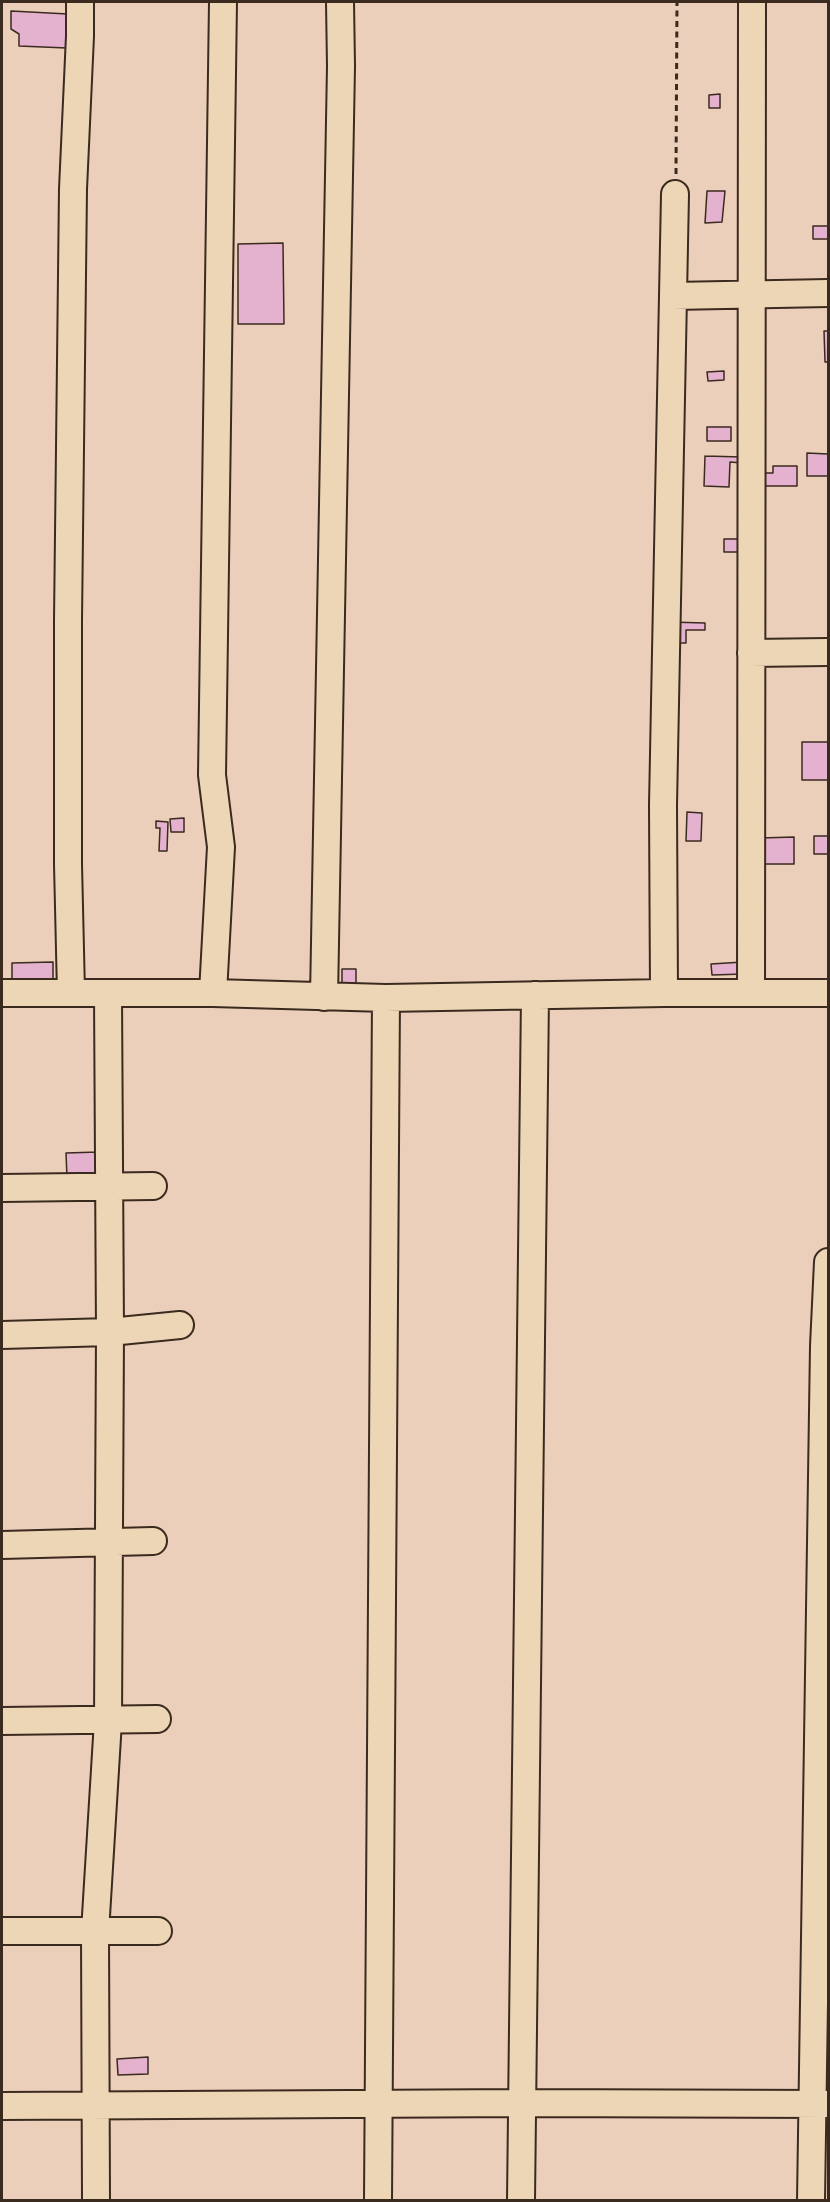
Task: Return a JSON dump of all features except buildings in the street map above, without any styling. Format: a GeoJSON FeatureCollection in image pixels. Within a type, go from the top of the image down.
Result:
{"type":"FeatureCollection","features":[{"type":"Feature","properties":{"kind":"street"},"geometry":{"type":"LineString","coordinates":[[71,993],[68,864],[68,620],[73,189],[80,2]]}},
{"type":"Feature","properties":{"kind":"street"},"geometry":{"type":"LineString","coordinates":[[213,993],[221,847],[212,775],[223,2]]}},
{"type":"Feature","properties":{"kind":"street"},"geometry":{"type":"LineString","coordinates":[[324,997],[341,66],[340,2]]}},
{"type":"Feature","properties":{"kind":"street"},"geometry":{"type":"LineString","coordinates":[[751,993],[752,2]]}},
{"type":"Feature","properties":{"kind":"street"},"geometry":{"type":"LineString","coordinates":[[664,993],[663,805],[675,194]]}},
{"type":"Feature","properties":{"kind":"street"},"geometry":{"type":"LineString","coordinates":[[673,296],[752,293],[828,294]]}},
{"type":"Feature","properties":{"kind":"street"},"geometry":{"type":"LineString","coordinates":[[752,653],[828,652]]}},
{"type":"Feature","properties":{"kind":"street"},"geometry":{"type":"LineString","coordinates":[[2,993],[213,993],[386,998],[664,993],[828,993]]}},
{"type":"Feature","properties":{"kind":"street"},"geometry":{"type":"LineString","coordinates":[[96,2200],[95,1932],[108,1721],[110,1332],[108,993]]}},
{"type":"Feature","properties":{"kind":"street"},"geometry":{"type":"LineString","coordinates":[[521,2200],[535,995]]}},
{"type":"Feature","properties":{"kind":"street"},"geometry":{"type":"LineString","coordinates":[[378,2200],[386,998]]}},
{"type":"Feature","properties":{"kind":"street"},"geometry":{"type":"LineString","coordinates":[[2,1188],[153,1186]]}},
{"type":"Feature","properties":{"kind":"street"},"geometry":{"type":"LineString","coordinates":[[811,2200],[820,2104],[828,1262]]}},
{"type":"Feature","properties":{"kind":"street"},"geometry":{"type":"LineString","coordinates":[[2,1335],[110,1332],[180,1325]]}},
{"type":"Feature","properties":{"kind":"street"},"geometry":{"type":"LineString","coordinates":[[2,1545],[153,1541]]}},
{"type":"Feature","properties":{"kind":"street"},"geometry":{"type":"LineString","coordinates":[[2,1721],[157,1719]]}},
{"type":"Feature","properties":{"kind":"street"},"geometry":{"type":"LineString","coordinates":[[2,1931],[158,1931]]}},
{"type":"Feature","properties":{"kind":"street"},"geometry":{"type":"LineString","coordinates":[[2,2106],[820,2104]]}},
{"type":"Feature","properties":{"kind":"path"},"geometry":{"type":"LineString","coordinates":[[675,194],[677,2]]}}]}
